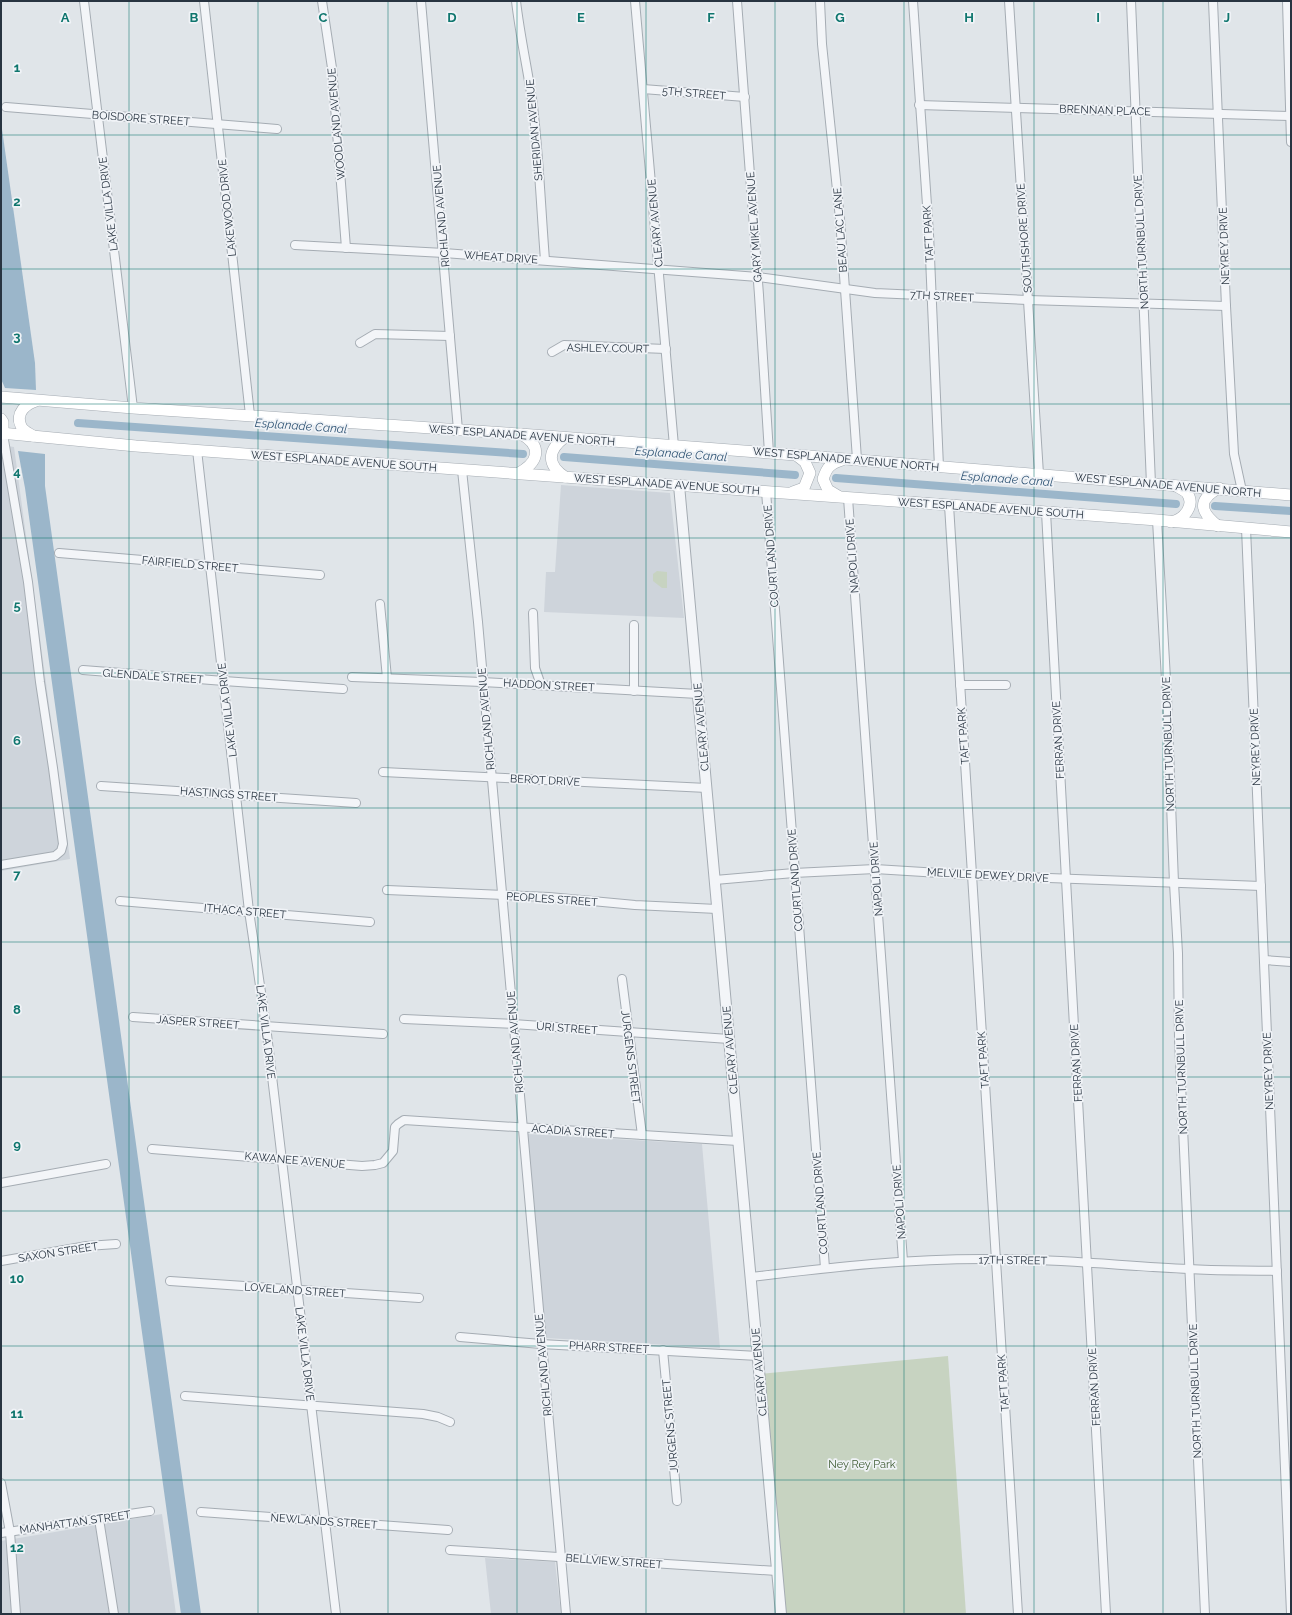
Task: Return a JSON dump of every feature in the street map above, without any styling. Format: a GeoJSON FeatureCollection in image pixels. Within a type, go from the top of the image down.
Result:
{"type":"FeatureCollection","features":[{"type":"Feature","properties":{"kind":"main road","name":"WEST ESPLANADE AVENUE NORTH"},"geometry":{"type":"LineString","coordinates":[[1,397],[133,408],[520,434],[857,459],[938,467],[1174,486],[1219,488],[1291,495]]}},
{"type":"Feature","properties":{"kind":"main road"},"geometry":{"type":"LineString","coordinates":[[39,437],[23,430],[19,419],[24,407],[28,403],[41,400]]}},
{"type":"Feature","properties":{"kind":"main road"},"geometry":{"type":"LineString","coordinates":[[1,419],[3,422],[2,433]]}},
{"type":"Feature","properties":{"kind":"main road","name":"WEST ESPLANADE AVENUE SOUTH"},"geometry":{"type":"LineString","coordinates":[[2,433],[197,450],[1157,520],[1291,532]]}},
{"type":"Feature","properties":{"kind":"main road"},"geometry":{"type":"LineString","coordinates":[[517,474],[532,464],[535,458],[536,450],[529,439],[520,434]]}},
{"type":"Feature","properties":{"kind":"main road"},"geometry":{"type":"LineString","coordinates":[[564,438],[556,444],[552,450],[551,456],[553,465],[558,472],[565,477]]}},
{"type":"Feature","properties":{"kind":"main road"},"geometry":{"type":"LineString","coordinates":[[790,493],[804,488],[810,473],[805,462],[796,455]]}},
{"type":"Feature","properties":{"kind":"main road"},"geometry":{"type":"LineString","coordinates":[[844,459],[830,464],[823,479],[828,490],[844,497]]}},
{"type":"Feature","properties":{"kind":"main road"},"geometry":{"type":"LineString","coordinates":[[1170,522],[1178,520],[1184,516],[1188,510],[1190,502],[1185,491],[1174,486]]}},
{"type":"Feature","properties":{"kind":"main road"},"geometry":{"type":"LineString","coordinates":[[1218,526],[1208,518],[1204,512],[1203,505],[1209,494],[1219,488]]}},
{"type":"Feature","properties":{"kind":"street","name":"LAKE VILLA DRIVE"},"geometry":{"type":"LineString","coordinates":[[84,1],[133,408]]}},
{"type":"Feature","properties":{"kind":"street","name":"LAKEWOOD DRIVE"},"geometry":{"type":"LineString","coordinates":[[204,1],[250,415]]}},
{"type":"Feature","properties":{"kind":"street","name":"WOODLAND AVENUE"},"geometry":{"type":"LineString","coordinates":[[322,1],[332,68],[346,248]]}},
{"type":"Feature","properties":{"kind":"street","name":"RICHLAND AVENUE"},"geometry":{"type":"LineString","coordinates":[[421,1],[444,253],[458,430]]}},
{"type":"Feature","properties":{"kind":"street","name":"SHERIDAN AVENUE"},"geometry":{"type":"LineString","coordinates":[[516,1],[518,23],[529,75],[545,260]]}},
{"type":"Feature","properties":{"kind":"street","name":"CLEARY AVENUE"},"geometry":{"type":"LineString","coordinates":[[635,1],[674,446]]}},
{"type":"Feature","properties":{"kind":"street","name":"GARY MIKEL AVENUE"},"geometry":{"type":"LineString","coordinates":[[737,1],[770,453]]}},
{"type":"Feature","properties":{"kind":"street","name":"BEAU LAC LANE"},"geometry":{"type":"LineString","coordinates":[[820,1],[822,44],[840,219],[857,459]]}},
{"type":"Feature","properties":{"kind":"street","name":"TAFT PARK"},"geometry":{"type":"LineString","coordinates":[[913,1],[929,234],[938,467]]}},
{"type":"Feature","properties":{"kind":"street","name":"SOUTHSHORE DRIVE"},"geometry":{"type":"LineString","coordinates":[[1010,1],[1039,474]]}},
{"type":"Feature","properties":{"kind":"street","name":"NORTH TURNBULL DRIVE"},"geometry":{"type":"LineString","coordinates":[[1131,1],[1151,484]]}},
{"type":"Feature","properties":{"kind":"street","name":"NEYREY DRIVE"},"geometry":{"type":"LineString","coordinates":[[1213,1],[1234,454],[1242,491]]}},
{"type":"Feature","properties":{"kind":"street"},"geometry":{"type":"LineString","coordinates":[[1287,1],[1291,142]]}},
{"type":"Feature","properties":{"kind":"street","name":"5TH STREET"},"geometry":{"type":"LineString","coordinates":[[643,89],[745,97]]}},
{"type":"Feature","properties":{"kind":"street","name":"BRENNAN PLACE"},"geometry":{"type":"LineString","coordinates":[[919,105],[1290,116]]}},
{"type":"Feature","properties":{"kind":"street","name":"BOISDORE STREET"},"geometry":{"type":"LineString","coordinates":[[6,107],[277,129]]}},
{"type":"Feature","properties":{"kind":"street","name":"WHEAT DRIVE"},"geometry":{"type":"LineString","coordinates":[[295,245],[444,253],[659,270]]}},
{"type":"Feature","properties":{"kind":"street","name":"7TH STREET"},"geometry":{"type":"LineString","coordinates":[[659,270],[758,277],[875,293],[1028,300],[1226,306]]}},
{"type":"Feature","properties":{"kind":"street"},"geometry":{"type":"LineString","coordinates":[[360,343],[375,334],[450,336]]}},
{"type":"Feature","properties":{"kind":"street","name":"ASHLEY COURT"},"geometry":{"type":"LineString","coordinates":[[552,352],[564,345],[666,349]]}},
{"type":"Feature","properties":{"kind":"street"},"geometry":{"type":"LineString","coordinates":[[1,866],[55,856],[61,851],[63,844],[40,682],[28,582],[2,433]]}},
{"type":"Feature","properties":{"kind":"street","name":"LAKE VILLA DRIVE"},"geometry":{"type":"LineString","coordinates":[[197,450],[249,911],[266,1026],[336,1614]]}},
{"type":"Feature","properties":{"kind":"street","name":"RICHLAND AVENUE"},"geometry":{"type":"LineString","coordinates":[[462,470],[502,895],[566,1614]]}},
{"type":"Feature","properties":{"kind":"street","name":"CLEARY AVENUE"},"geometry":{"type":"LineString","coordinates":[[679,485],[781,1614]]}},
{"type":"Feature","properties":{"kind":"street","name":"COURTLAND DRIVE"},"geometry":{"type":"LineString","coordinates":[[766,492],[825,1268]]}},
{"type":"Feature","properties":{"kind":"street","name":"NAPOLI DRIVE"},"geometry":{"type":"LineString","coordinates":[[844,497],[875,869],[903,1260]]}},
{"type":"Feature","properties":{"kind":"street","name":"TAFT PARK"},"geometry":{"type":"LineString","coordinates":[[949,505],[1018,1614]]}},
{"type":"Feature","properties":{"kind":"street","name":"FERRAN DRIVE"},"geometry":{"type":"LineString","coordinates":[[1046,512],[1106,1614]]}},
{"type":"Feature","properties":{"kind":"street","name":"NORTH TURNBULL DRIVE"},"geometry":{"type":"LineString","coordinates":[[1157,520],[1178,952],[1179,1039],[1205,1614]]}},
{"type":"Feature","properties":{"kind":"street","name":"NEYREY DRIVE"},"geometry":{"type":"LineString","coordinates":[[1246,528],[1291,1613]]}},
{"type":"Feature","properties":{"kind":"street","name":"FAIRFIELD STREET"},"geometry":{"type":"LineString","coordinates":[[59,553],[320,575]]}},
{"type":"Feature","properties":{"kind":"street"},"geometry":{"type":"LineString","coordinates":[[380,604],[387,678]]}},
{"type":"Feature","properties":{"kind":"street"},"geometry":{"type":"LineString","coordinates":[[533,613],[535,668],[541,685]]}},
{"type":"Feature","properties":{"kind":"street"},"geometry":{"type":"LineString","coordinates":[[634,625],[634,690]]}},
{"type":"Feature","properties":{"kind":"street","name":"GLENDALE STREET"},"geometry":{"type":"LineString","coordinates":[[83,670],[224,681],[343,688]]}},
{"type":"Feature","properties":{"kind":"street","name":"HADDON STREET"},"geometry":{"type":"LineString","coordinates":[[352,677],[482,682],[698,694]]}},
{"type":"Feature","properties":{"kind":"street"},"geometry":{"type":"LineString","coordinates":[[960,685],[1006,684]]}},
{"type":"Feature","properties":{"kind":"street","name":"BEROT DRIVE"},"geometry":{"type":"LineString","coordinates":[[383,772],[707,788]]}},
{"type":"Feature","properties":{"kind":"street","name":"HASTINGS STREET"},"geometry":{"type":"LineString","coordinates":[[101,786],[356,803]]}},
{"type":"Feature","properties":{"kind":"street","name":"MELVILE DEWEY DRIVE"},"geometry":{"type":"LineString","coordinates":[[715,880],[875,869],[972,875],[1261,886]]}},
{"type":"Feature","properties":{"kind":"street","name":"PEOPLES STREET"},"geometry":{"type":"LineString","coordinates":[[387,890],[549,897],[635,905],[718,908]]}},
{"type":"Feature","properties":{"kind":"street","name":"ITHACA STREET"},"geometry":{"type":"LineString","coordinates":[[120,901],[370,922]]}},
{"type":"Feature","properties":{"kind":"street"},"geometry":{"type":"LineString","coordinates":[[1264,960],[1291,962]]}},
{"type":"Feature","properties":{"kind":"street","name":"JURGENS STREET"},"geometry":{"type":"LineString","coordinates":[[622,979],[642,1135]]}},
{"type":"Feature","properties":{"kind":"street","name":"JASPER STREET"},"geometry":{"type":"LineString","coordinates":[[133,1017],[383,1034]]}},
{"type":"Feature","properties":{"kind":"street","name":"URI STREET"},"geometry":{"type":"LineString","coordinates":[[404,1019],[513,1024],[729,1039]]}},
{"type":"Feature","properties":{"kind":"street","name":"KAWANEE AVENUE"},"geometry":{"type":"LineString","coordinates":[[152,1149],[362,1166],[383,1163],[393,1151],[395,1127],[404,1120],[408,1121]]}},
{"type":"Feature","properties":{"kind":"street","name":"ACADIA STREET"},"geometry":{"type":"LineString","coordinates":[[408,1121],[738,1141]]}},
{"type":"Feature","properties":{"kind":"street"},"geometry":{"type":"LineString","coordinates":[[1,1183],[106,1164]]}},
{"type":"Feature","properties":{"kind":"street","name":"SAXON STREET"},"geometry":{"type":"LineString","coordinates":[[1,1261],[87,1246],[116,1244]]}},
{"type":"Feature","properties":{"kind":"street","name":"17TH STREET"},"geometry":{"type":"LineString","coordinates":[[751,1277],[903,1260],[996,1259],[1087,1262],[1190,1269],[1277,1271]]}},
{"type":"Feature","properties":{"kind":"street","name":"LOVELAND STREET"},"geometry":{"type":"LineString","coordinates":[[170,1281],[419,1298]]}},
{"type":"Feature","properties":{"kind":"street","name":"PHARR STREET"},"geometry":{"type":"LineString","coordinates":[[460,1337],[541,1344],[758,1356]]}},
{"type":"Feature","properties":{"kind":"street","name":"JURGENS STREET"},"geometry":{"type":"LineString","coordinates":[[663,1350],[677,1501]]}},
{"type":"Feature","properties":{"kind":"street"},"geometry":{"type":"LineString","coordinates":[[1282,1388],[1291,1389]]}},
{"type":"Feature","properties":{"kind":"street"},"geometry":{"type":"LineString","coordinates":[[186,1396],[423,1414],[438,1417],[450,1422]]}},
{"type":"Feature","properties":{"kind":"street"},"geometry":{"type":"LineString","coordinates":[[1,1483],[10,1532],[16,1614]]}},
{"type":"Feature","properties":{"kind":"street","name":"MANHATTAN STREET"},"geometry":{"type":"LineString","coordinates":[[1,1533],[150,1511]]}},
{"type":"Feature","properties":{"kind":"street","name":"NEWLANDS STREET"},"geometry":{"type":"LineString","coordinates":[[201,1512],[448,1530]]}},
{"type":"Feature","properties":{"kind":"street"},"geometry":{"type":"LineString","coordinates":[[99,1519],[107,1579],[114,1614]]}},
{"type":"Feature","properties":{"kind":"street","name":"BELLVIEW STREET"},"geometry":{"type":"LineString","coordinates":[[450,1550],[777,1571]]}},
{"type":"Feature","properties":{"kind":"shaded area"},"geometry":{"type":"Polygon","coordinates":[[[1,445],[14,447],[70,859],[1,871],[1,445]]]}},
{"type":"Feature","properties":{"kind":"shaded area"},"geometry":{"type":"Polygon","coordinates":[[[561,485],[670,493],[684,618],[544,612],[546,572],[555,572],[561,485]]]}},
{"type":"Feature","properties":{"kind":"shaded area"},"geometry":{"type":"Polygon","coordinates":[[[527,1134],[702,1144],[720,1348],[546,1338],[527,1134]]]}},
{"type":"Feature","properties":{"kind":"shaded area"},"geometry":{"type":"Polygon","coordinates":[[[162,1514],[176,1614],[1,1614],[1,1541],[162,1514]]]}},
{"type":"Feature","properties":{"kind":"shaded area"},"geometry":{"type":"Polygon","coordinates":[[[485,1558],[555,1562],[561,1614],[491,1614],[485,1558]]]}},
{"type":"Feature","properties":{"kind":"green space"},"geometry":{"type":"Polygon","coordinates":[[[657,571],[667,572],[667,588],[662,588],[653,581],[653,574],[657,571]]]}},
{"type":"Feature","properties":{"kind":"green space","name":"Ney Rey Park"},"geometry":{"type":"Polygon","coordinates":[[[948,1356],[966,1614],[781,1614],[760,1374],[948,1356]]]}},
{"type":"Feature","properties":{"kind":"water"},"geometry":{"type":"Polygon","coordinates":[[[1,122],[35,363],[36,390],[5,388],[1,379],[1,122]]]}},
{"type":"Feature","properties":{"kind":"water"},"geometry":{"type":"Polygon","coordinates":[[[18,451],[45,454],[45,486],[201,1614],[181,1614],[25,488],[18,451]]]}},
{"type":"Feature","properties":{"kind":"waterway","name":"Esplanade Canal"},"geometry":{"type":"LineString","coordinates":[[78,423],[523,454]]}},
{"type":"Feature","properties":{"kind":"waterway","name":"Esplanade Canal"},"geometry":{"type":"LineString","coordinates":[[564,457],[795,475]]}},
{"type":"Feature","properties":{"kind":"waterway","name":"Esplanade Canal"},"geometry":{"type":"LineString","coordinates":[[836,478],[1176,504]]}},
{"type":"Feature","properties":{"kind":"waterway","name":"Esplanade Canal"},"geometry":{"type":"LineString","coordinates":[[1215,506],[1291,511]]}}]}
